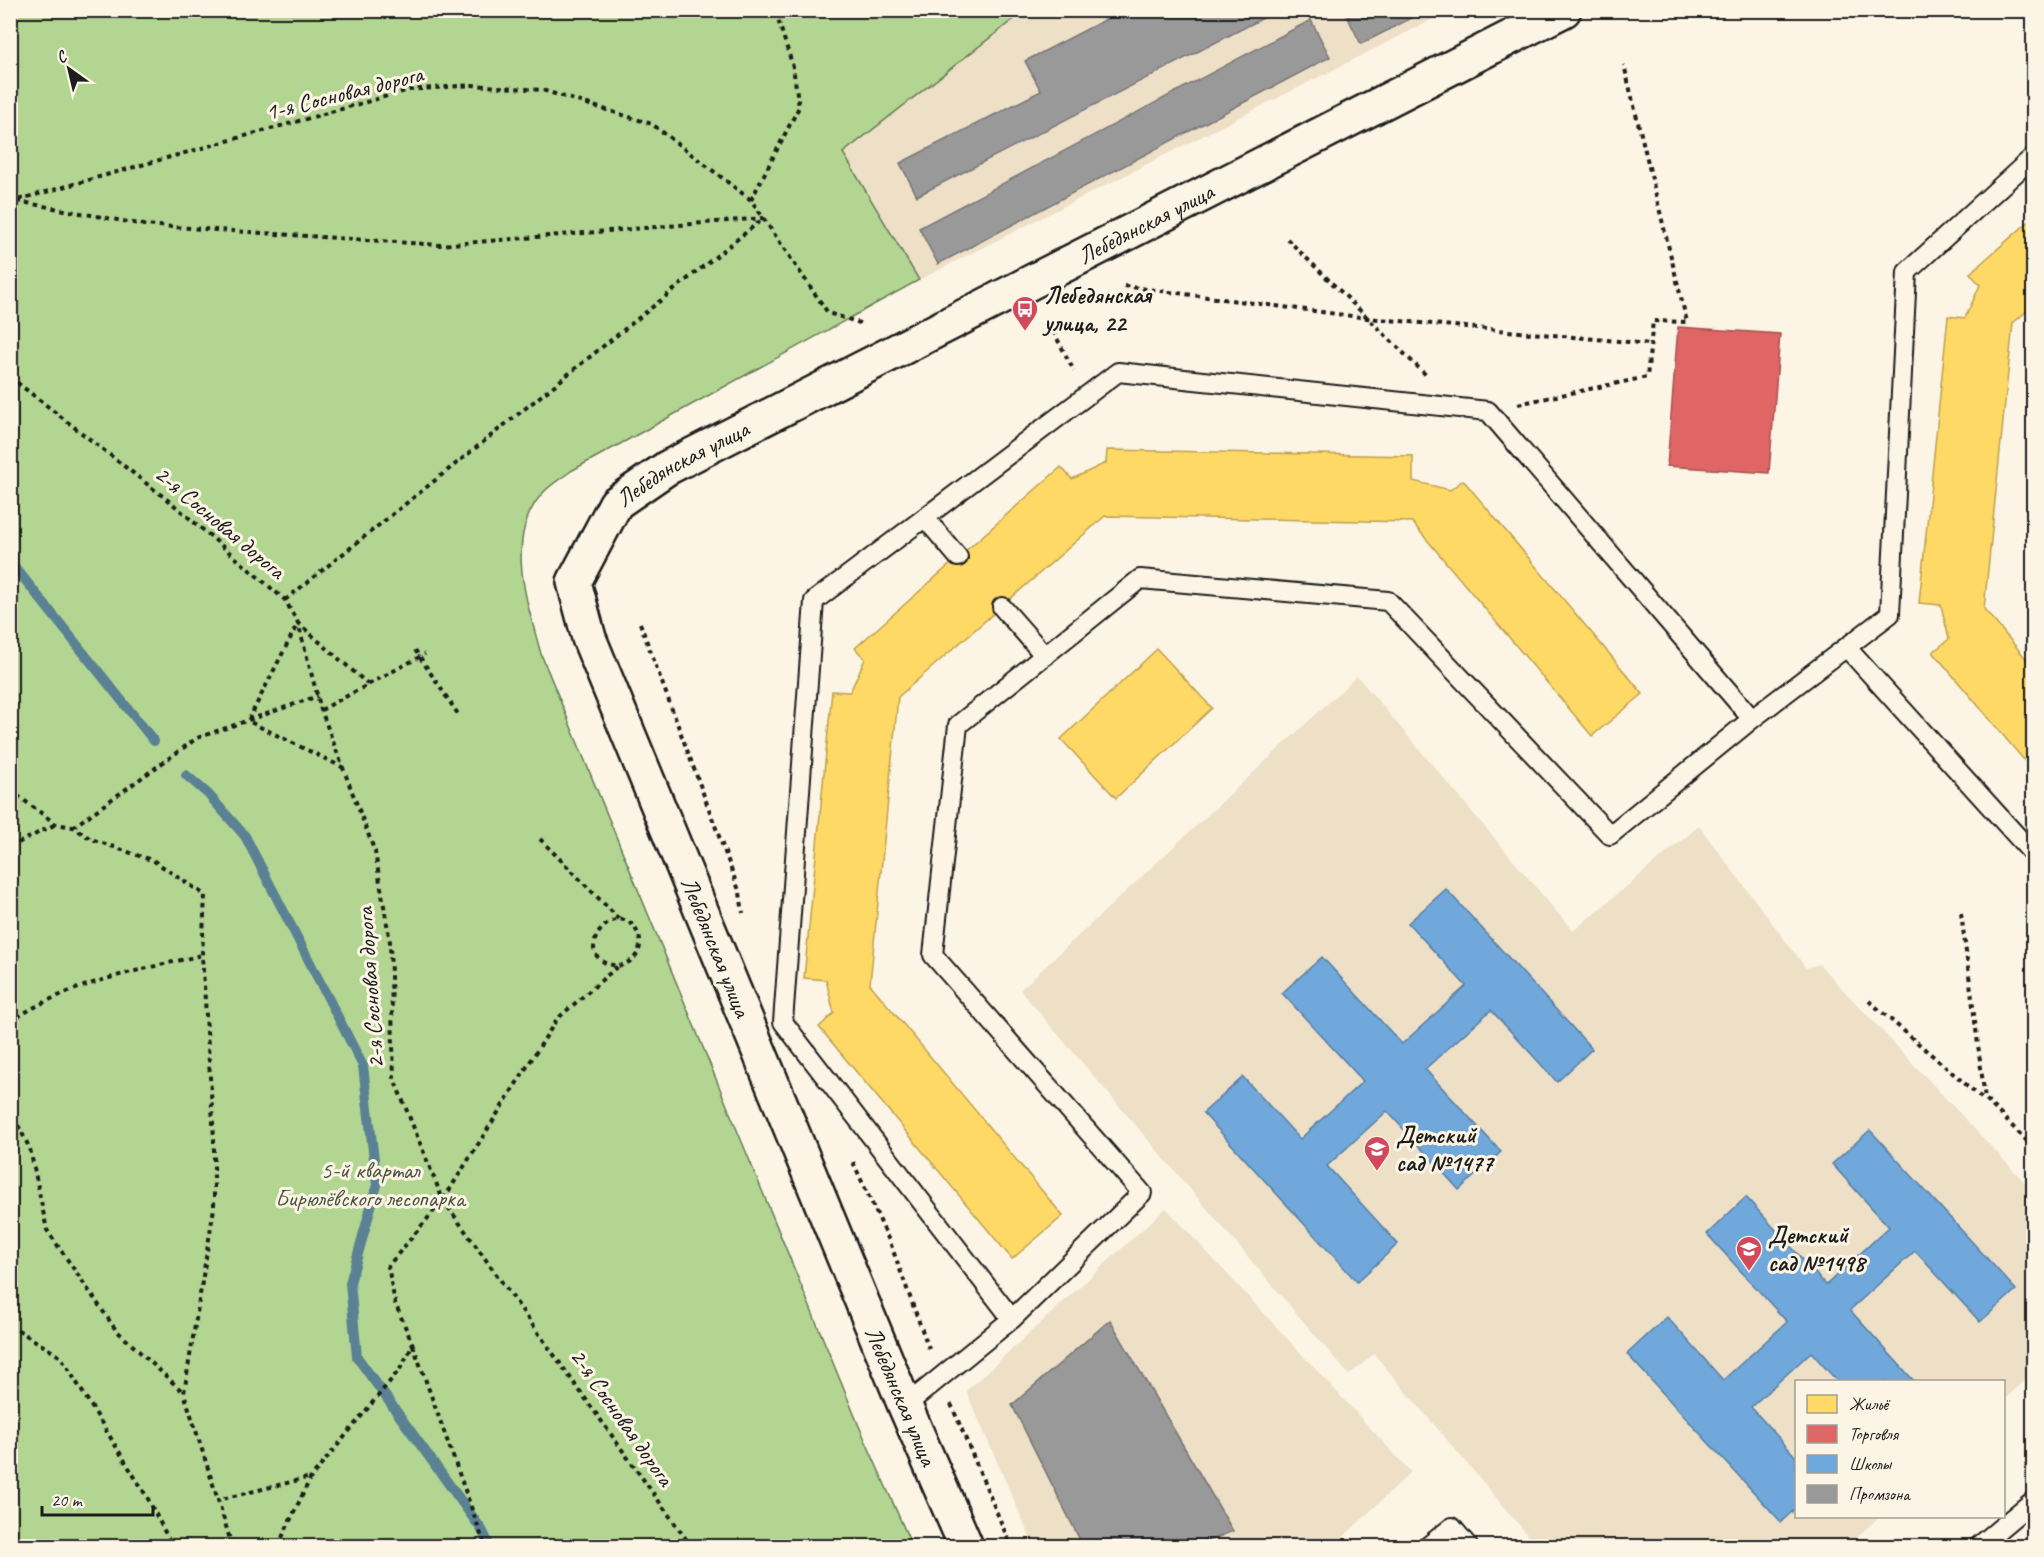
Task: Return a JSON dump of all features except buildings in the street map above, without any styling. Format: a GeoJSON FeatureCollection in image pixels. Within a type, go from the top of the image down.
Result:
{"type":"FeatureCollection","features":[{"type":"Feature","properties":{"kind":"street","name":"Лебедянская улица"},"geometry":{"type":"LineString","coordinates":[[966,1546],[905,1406],[589,638],[574,582],[616,503],[667,468],[1564,10]]}},
{"type":"Feature","properties":{"kind":"lane"},"geometry":{"type":"LineString","coordinates":[[905,1406],[1012,1318],[1142,1193],[933,955],[958,725],[1140,579],[1388,601],[1610,835],[1752,719],[1890,614],[1907,272],[2034,156]]}},
{"type":"Feature","properties":{"kind":"lane"},"geometry":{"type":"LineString","coordinates":[[1012,1318],[783,1022],[814,601],[1118,372],[1488,411],[1752,719]]}},
{"type":"Feature","properties":{"kind":"lane"},"geometry":{"type":"LineString","coordinates":[[925,518],[958,557]]}},
{"type":"Feature","properties":{"kind":"lane"},"geometry":{"type":"LineString","coordinates":[[1002,607],[1045,656]]}},
{"type":"Feature","properties":{"kind":"lane"},"geometry":{"type":"LineString","coordinates":[[1846,648],[2034,855]]}},
{"type":"Feature","properties":{"kind":"lane"},"geometry":{"type":"LineString","coordinates":[[1979,1546],[2034,1500]]}},
{"type":"Feature","properties":{"kind":"lane"},"geometry":{"type":"LineString","coordinates":[[1428,1546],[1452,1527],[1468,1546]]}},
{"type":"Feature","properties":{"kind":"path"},"geometry":{"type":"LineString","coordinates":[[751,200],[799,107],[793,67],[775,10]]}},
{"type":"Feature","properties":{"kind":"path"},"geometry":{"type":"LineString","coordinates":[[1488,411],[1647,377],[1653,321],[1688,322],[1624,65]]}},
{"type":"Feature","properties":{"kind":"path","name":"1-я Сосновая дорога"},"geometry":{"type":"LineString","coordinates":[[13,202],[409,90],[472,84],[542,90],[652,124],[751,200],[828,313],[860,323]]}},
{"type":"Feature","properties":{"kind":"path"},"geometry":{"type":"LineString","coordinates":[[13,202],[144,225],[440,245],[765,218]]}},
{"type":"Feature","properties":{"kind":"path"},"geometry":{"type":"LineString","coordinates":[[285,600],[765,218]]}},
{"type":"Feature","properties":{"kind":"path"},"geometry":{"type":"LineString","coordinates":[[1287,239],[1460,408]]}},
{"type":"Feature","properties":{"kind":"path"},"geometry":{"type":"LineString","coordinates":[[1124,286],[1367,318],[1650,344]]}},
{"type":"Feature","properties":{"kind":"path"},"geometry":{"type":"LineString","coordinates":[[1049,323],[1087,396]]}},
{"type":"Feature","properties":{"kind":"path","name":"2-я Сосновая дорога"},"geometry":{"type":"LineString","coordinates":[[10,377],[174,505],[285,600],[298,623],[321,710],[375,852],[390,942],[394,1078],[443,1200],[691,1546]]}},
{"type":"Feature","properties":{"kind":"path"},"geometry":{"type":"LineString","coordinates":[[248,721],[298,623],[369,684]]}},
{"type":"Feature","properties":{"kind":"path"},"geometry":{"type":"LineString","coordinates":[[415,650],[458,714]]}},
{"type":"Feature","properties":{"kind":"path"},"geometry":{"type":"LineString","coordinates":[[321,710],[425,654]]}},
{"type":"Feature","properties":{"kind":"path"},"geometry":{"type":"LineString","coordinates":[[73,827],[197,738],[318,696]]}},
{"type":"Feature","properties":{"kind":"path"},"geometry":{"type":"LineString","coordinates":[[248,721],[344,768]]}},
{"type":"Feature","properties":{"kind":"path"},"geometry":{"type":"LineString","coordinates":[[10,790],[56,824],[73,827],[91,839],[154,861],[205,895],[202,955],[214,1138],[214,1208],[184,1393],[232,1546]]}},
{"type":"Feature","properties":{"kind":"path"},"geometry":{"type":"LineString","coordinates":[[10,847],[56,824]]}},
{"type":"Feature","properties":{"kind":"path"},"geometry":{"type":"LineString","coordinates":[[485,1546],[413,1345],[395,1303],[388,1266],[443,1200],[557,1019],[618,966],[632,961],[640,948],[638,933],[633,927],[620,920],[540,839]]}},
{"type":"Feature","properties":{"kind":"path"},"geometry":{"type":"LineString","coordinates":[[1961,913],[1985,1099],[2034,1148]]}},
{"type":"Feature","properties":{"kind":"path"},"geometry":{"type":"LineString","coordinates":[[618,966],[603,962],[595,949],[594,942],[605,923],[620,920]]}},
{"type":"Feature","properties":{"kind":"path"},"geometry":{"type":"LineString","coordinates":[[10,1022],[29,1009],[93,982],[202,955]]}},
{"type":"Feature","properties":{"kind":"path"},"geometry":{"type":"LineString","coordinates":[[1869,1001],[1993,1107]]}},
{"type":"Feature","properties":{"kind":"path"},"geometry":{"type":"LineString","coordinates":[[10,1109],[30,1149],[46,1230],[116,1330],[184,1393]]}},
{"type":"Feature","properties":{"kind":"path"},"geometry":{"type":"LineString","coordinates":[[10,1325],[61,1357],[147,1497],[172,1546]]}},
{"type":"Feature","properties":{"kind":"path"},"geometry":{"type":"LineString","coordinates":[[312,1477],[400,1369],[413,1345]]}},
{"type":"Feature","properties":{"kind":"path"},"geometry":{"type":"LineString","coordinates":[[218,1500],[315,1476],[312,1477],[278,1546]]}},
{"type":"Feature","properties":{"kind":"shaded area"},"geometry":{"type":"Polygon","coordinates":[[[1024,11],[1449,11],[919,280],[843,153],[1024,11]]]}},
{"type":"Feature","properties":{"kind":"shaded area"},"geometry":{"type":"Polygon","coordinates":[[[1357,676],[1573,931],[1699,826],[1806,968],[1819,964],[2033,1191],[2033,1372],[2005,1399],[2005,1380],[1795,1380],[1795,1518],[1878,1518],[1847,1546],[1837,1546],[1833,1542],[1828,1546],[1537,1546],[1374,1354],[1349,1375],[1020,990],[1357,676]]]}},
{"type":"Feature","properties":{"kind":"shaded area"},"geometry":{"type":"Polygon","coordinates":[[[1166,1208],[1411,1472],[1334,1546],[1034,1546],[966,1391],[1166,1208]]]}},
{"type":"Feature","properties":{"kind":"green space","name":"5-й квартал Бирюлёвского лесопарка"},"geometry":{"type":"Polygon","coordinates":[[[11,10],[1024,11],[843,153],[919,280],[571,471],[545,491],[530,511],[521,551],[525,593],[541,654],[859,1426],[912,1546],[11,1546],[11,10]]]}},
{"type":"Feature","properties":{"kind":"waterway"},"geometry":{"type":"LineString","coordinates":[[10,561],[154,741]]}},
{"type":"Feature","properties":{"kind":"waterway"},"geometry":{"type":"LineString","coordinates":[[186,775],[208,794],[245,836],[363,1066],[377,1185],[350,1283],[357,1357],[482,1530],[490,1546]]}},
{"type":"Feature","properties":{"kind":"place","name":"Лебедянская улица, 22"},"geometry":{"type":"Point","coordinates":[1025,332]}},
{"type":"Feature","properties":{"kind":"place","name":"Детский сад №1477"},"geometry":{"type":"Point","coordinates":[1377,1172]}},
{"type":"Feature","properties":{"kind":"place","name":"Детский сад №1498"},"geometry":{"type":"Point","coordinates":[1749,1272]}}]}
